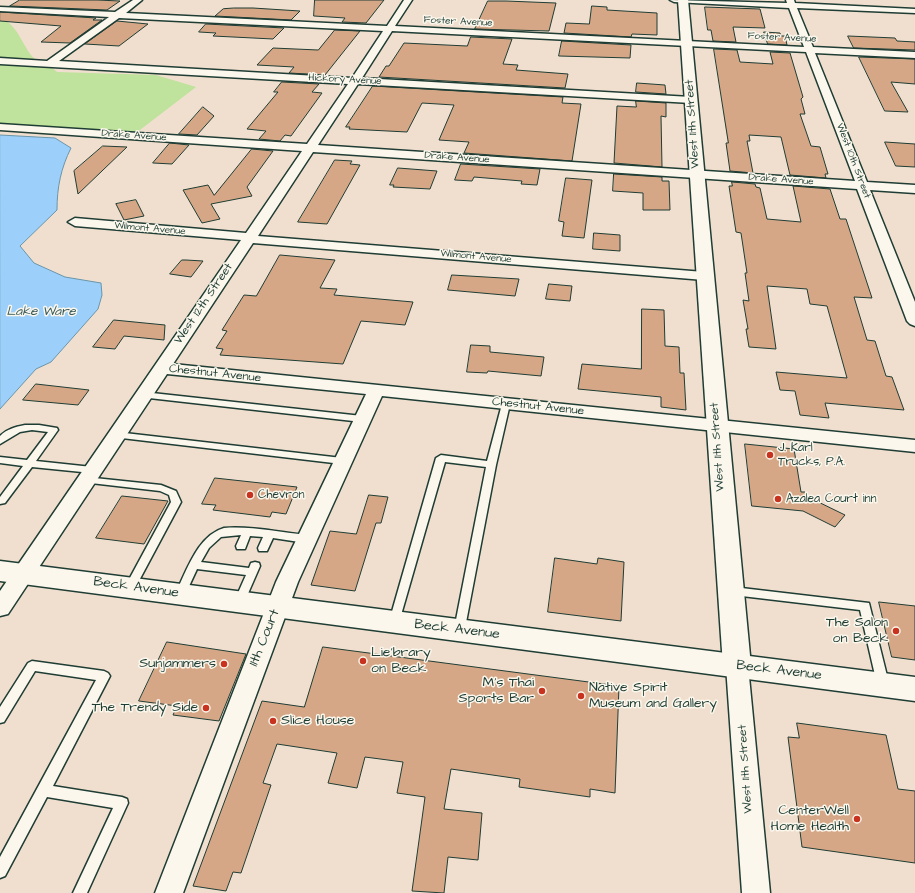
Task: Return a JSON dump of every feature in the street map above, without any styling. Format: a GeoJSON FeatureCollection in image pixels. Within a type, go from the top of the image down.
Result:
{"type":"FeatureCollection","features":[{"type":"Feature","properties":{"kind":"main road","name":"West 11th Street"},"geometry":{"type":"LineString","coordinates":[[683,0],[704,276],[737,666]]}},
{"type":"Feature","properties":{"kind":"main road","name":"Beck Avenue"},"geometry":{"type":"LineString","coordinates":[[11,572],[915,689]]}},
{"type":"Feature","properties":{"kind":"street"},"geometry":{"type":"LineString","coordinates":[[0,4],[7,0]]}},
{"type":"Feature","properties":{"kind":"street"},"geometry":{"type":"LineString","coordinates":[[48,64],[138,0]]}},
{"type":"Feature","properties":{"kind":"street","name":"West 12th Street"},"geometry":{"type":"LineString","coordinates":[[0,608],[11,572],[89,475],[408,0]]}},
{"type":"Feature","properties":{"kind":"street"},"geometry":{"type":"LineString","coordinates":[[674,0],[791,3],[915,11]]}},
{"type":"Feature","properties":{"kind":"street","name":"West 10th Street"},"geometry":{"type":"LineString","coordinates":[[791,3],[915,321]]}},
{"type":"Feature","properties":{"kind":"street","name":"Foster Avenue"},"geometry":{"type":"LineString","coordinates":[[0,9],[389,30],[915,55]]}},
{"type":"Feature","properties":{"kind":"street","name":"Hickory Avenue"},"geometry":{"type":"LineString","coordinates":[[0,61],[691,100]]}},
{"type":"Feature","properties":{"kind":"street","name":"Drake Avenue"},"geometry":{"type":"LineString","coordinates":[[0,127],[915,189]]}},
{"type":"Feature","properties":{"kind":"street","name":"Wilmont Avenue"},"geometry":{"type":"LineString","coordinates":[[75,222],[704,276]]}},
{"type":"Feature","properties":{"kind":"street","name":"Chestnut Avenue"},"geometry":{"type":"LineString","coordinates":[[160,368],[915,446]]}},
{"type":"Feature","properties":{"kind":"street","name":"11th Court"},"geometry":{"type":"LineString","coordinates":[[169,893],[263,641],[306,539],[376,390]]}},
{"type":"Feature","properties":{"kind":"street","name":"West 11th Street"},"geometry":{"type":"LineString","coordinates":[[737,666],[756,893]]}},
{"type":"Feature","properties":{"kind":"lane"},"geometry":{"type":"LineString","coordinates":[[142,395],[362,419]]}},
{"type":"Feature","properties":{"kind":"lane"},"geometry":{"type":"LineString","coordinates":[[460,630],[490,465],[506,404]]}},
{"type":"Feature","properties":{"kind":"lane"},"geometry":{"type":"LineString","coordinates":[[0,441],[4,436],[28,427],[54,430],[2,501],[0,500]]}},
{"type":"Feature","properties":{"kind":"lane"},"geometry":{"type":"LineString","coordinates":[[116,435],[342,462]]}},
{"type":"Feature","properties":{"kind":"lane"},"geometry":{"type":"LineString","coordinates":[[394,622],[441,458],[490,465]]}},
{"type":"Feature","properties":{"kind":"lane"},"geometry":{"type":"LineString","coordinates":[[0,460],[31,463],[161,488],[173,493],[176,502],[130,587]]}},
{"type":"Feature","properties":{"kind":"lane"},"geometry":{"type":"LineString","coordinates":[[180,594],[206,545],[218,534],[233,531],[306,539]]}},
{"type":"Feature","properties":{"kind":"lane"},"geometry":{"type":"LineString","coordinates":[[241,546],[247,532]]}},
{"type":"Feature","properties":{"kind":"lane"},"geometry":{"type":"LineString","coordinates":[[263,548],[269,535]]}},
{"type":"Feature","properties":{"kind":"lane"},"geometry":{"type":"LineString","coordinates":[[195,565],[253,569],[239,602]]}},
{"type":"Feature","properties":{"kind":"lane"},"geometry":{"type":"LineString","coordinates":[[730,591],[865,606],[883,684]]}},
{"type":"Feature","properties":{"kind":"lane"},"geometry":{"type":"LineString","coordinates":[[0,718],[32,666],[104,676],[0,871]]}},
{"type":"Feature","properties":{"kind":"lane"},"geometry":{"type":"LineString","coordinates":[[44,790],[122,802],[80,893]]}},
{"type":"Feature","properties":{"kind":"green space"},"geometry":{"type":"Polygon","coordinates":[[[0,18],[7,21],[12,26],[37,61],[0,58],[0,18]]]}},
{"type":"Feature","properties":{"kind":"green space"},"geometry":{"type":"Polygon","coordinates":[[[0,62],[49,65],[57,72],[156,75],[196,87],[136,133],[0,124],[0,62]]]}},
{"type":"Feature","properties":{"kind":"water","name":"Lake Ware"},"geometry":{"type":"Polygon","coordinates":[[[0,135],[55,138],[71,148],[60,178],[57,210],[20,246],[34,263],[65,277],[101,283],[102,295],[98,309],[51,362],[36,369],[0,409],[0,135]]]}},
{"type":"Feature","properties":{"kind":"building"},"geometry":{"type":"Polygon","coordinates":[[[20,0],[120,1],[107,10],[10,6],[20,0]]]}},
{"type":"Feature","properties":{"kind":"building"},"geometry":{"type":"Polygon","coordinates":[[[315,0],[384,0],[366,23],[342,22],[345,18],[314,16],[315,0]]]}},
{"type":"Feature","properties":{"kind":"building"},"geometry":{"type":"Polygon","coordinates":[[[488,1],[556,3],[549,31],[475,29],[488,1]]]}},
{"type":"Feature","properties":{"kind":"building"},"geometry":{"type":"Polygon","coordinates":[[[592,6],[607,7],[607,10],[657,13],[657,35],[632,34],[631,37],[564,33],[566,23],[589,24],[592,6]]]}},
{"type":"Feature","properties":{"kind":"building"},"geometry":{"type":"Polygon","coordinates":[[[705,7],[760,9],[765,28],[733,27],[736,42],[713,41],[711,30],[708,30],[705,7]]]}},
{"type":"Feature","properties":{"kind":"building"},"geometry":{"type":"Polygon","coordinates":[[[234,8],[300,11],[291,20],[215,16],[223,9],[234,8]]]}},
{"type":"Feature","properties":{"kind":"building"},"geometry":{"type":"Polygon","coordinates":[[[0,12],[96,18],[93,20],[102,20],[70,43],[41,42],[61,26],[0,21],[0,12]]]}},
{"type":"Feature","properties":{"kind":"building"},"geometry":{"type":"Polygon","coordinates":[[[117,21],[148,24],[119,46],[85,44],[117,21]]]}},
{"type":"Feature","properties":{"kind":"building"},"geometry":{"type":"Polygon","coordinates":[[[206,24],[284,28],[273,39],[213,36],[216,33],[199,32],[206,24]]]}},
{"type":"Feature","properties":{"kind":"building"},"geometry":{"type":"Polygon","coordinates":[[[335,30],[360,31],[325,75],[289,73],[294,67],[257,65],[273,48],[318,50],[335,30]]]}},
{"type":"Feature","properties":{"kind":"building"},"geometry":{"type":"Polygon","coordinates":[[[764,32],[780,33],[781,36],[785,36],[787,45],[768,44],[764,32]]]}},
{"type":"Feature","properties":{"kind":"building"},"geometry":{"type":"Polygon","coordinates":[[[848,36],[895,38],[897,41],[915,42],[915,50],[854,48],[848,36]]]}},
{"type":"Feature","properties":{"kind":"building"},"geometry":{"type":"Polygon","coordinates":[[[471,37],[512,39],[503,64],[518,65],[516,70],[568,74],[565,88],[379,77],[386,66],[389,66],[404,43],[467,46],[471,37]]]}},
{"type":"Feature","properties":{"kind":"building"},"geometry":{"type":"Polygon","coordinates":[[[562,41],[631,45],[630,58],[559,56],[562,41]]]}},
{"type":"Feature","properties":{"kind":"building"},"geometry":{"type":"Polygon","coordinates":[[[714,49],[737,50],[740,62],[773,64],[770,52],[790,53],[803,97],[801,99],[805,114],[800,114],[811,146],[820,147],[828,174],[825,174],[826,178],[790,175],[781,137],[749,135],[750,141],[747,141],[753,173],[730,171],[726,143],[728,143],[714,49]]]}},
{"type":"Feature","properties":{"kind":"building"},"geometry":{"type":"Polygon","coordinates":[[[859,57],[915,59],[915,84],[891,82],[908,112],[885,111],[859,57]]]}},
{"type":"Feature","properties":{"kind":"building"},"geometry":{"type":"Polygon","coordinates":[[[282,82],[319,84],[312,92],[322,93],[291,136],[285,135],[280,141],[259,139],[266,131],[247,129],[278,92],[274,92],[282,82]]]}},
{"type":"Feature","properties":{"kind":"building"},"geometry":{"type":"Polygon","coordinates":[[[637,83],[665,85],[666,94],[636,92],[637,83]]]}},
{"type":"Feature","properties":{"kind":"building"},"geometry":{"type":"Polygon","coordinates":[[[373,86],[563,97],[562,103],[581,104],[572,161],[464,153],[469,142],[439,140],[454,105],[422,103],[407,132],[349,129],[350,127],[346,127],[373,86]]]}},
{"type":"Feature","properties":{"kind":"building"},"geometry":{"type":"Polygon","coordinates":[[[636,101],[666,103],[666,117],[661,116],[662,167],[614,163],[617,106],[636,107],[636,101]]]}},
{"type":"Feature","properties":{"kind":"building"},"geometry":{"type":"Polygon","coordinates":[[[203,107],[214,116],[197,135],[179,134],[203,107]]]}},
{"type":"Feature","properties":{"kind":"building"},"geometry":{"type":"Polygon","coordinates":[[[885,142],[915,144],[915,167],[896,166],[885,142]]]}},
{"type":"Feature","properties":{"kind":"building"},"geometry":{"type":"Polygon","coordinates":[[[170,143],[189,145],[172,164],[153,163],[170,143]]]}},
{"type":"Feature","properties":{"kind":"building"},"geometry":{"type":"Polygon","coordinates":[[[103,146],[127,147],[78,194],[74,171],[103,146]]]}},
{"type":"Feature","properties":{"kind":"building"},"geometry":{"type":"Polygon","coordinates":[[[252,149],[273,151],[247,187],[252,196],[211,204],[220,219],[202,223],[183,190],[208,185],[214,195],[252,149]]]}},
{"type":"Feature","properties":{"kind":"building"},"geometry":{"type":"Polygon","coordinates":[[[335,160],[352,161],[350,164],[360,165],[327,224],[298,222],[335,160]]]}},
{"type":"Feature","properties":{"kind":"building"},"geometry":{"type":"Polygon","coordinates":[[[461,164],[540,169],[537,185],[521,184],[522,181],[474,177],[472,181],[455,180],[461,164]]]}},
{"type":"Feature","properties":{"kind":"building"},"geometry":{"type":"Polygon","coordinates":[[[398,168],[437,171],[430,189],[393,187],[394,185],[390,185],[398,168]]]}},
{"type":"Feature","properties":{"kind":"building"},"geometry":{"type":"Polygon","coordinates":[[[614,174],[662,177],[662,181],[669,181],[670,210],[643,210],[643,193],[613,191],[614,174]]]}},
{"type":"Feature","properties":{"kind":"building"},"geometry":{"type":"Polygon","coordinates":[[[566,178],[592,180],[584,238],[562,236],[564,222],[559,221],[566,178]]]}},
{"type":"Feature","properties":{"kind":"building"},"geometry":{"type":"Polygon","coordinates":[[[732,182],[755,184],[756,187],[760,188],[767,219],[801,222],[793,186],[830,189],[840,219],[846,219],[872,298],[854,297],[867,340],[875,341],[886,376],[892,377],[904,410],[825,403],[829,418],[800,415],[795,391],[780,390],[776,372],[847,378],[827,306],[810,304],[807,289],[767,286],[776,349],[749,347],[746,329],[748,329],[743,300],[749,301],[745,273],[747,273],[741,233],[736,232],[729,186],[732,186],[732,182]]]}},
{"type":"Feature","properties":{"kind":"building"},"geometry":{"type":"Polygon","coordinates":[[[136,200],[144,216],[124,220],[116,204],[136,200]]]}},
{"type":"Feature","properties":{"kind":"building"},"geometry":{"type":"Polygon","coordinates":[[[594,233],[620,235],[620,251],[593,249],[594,233]]]}},
{"type":"Feature","properties":{"kind":"building"},"geometry":{"type":"Polygon","coordinates":[[[280,255],[335,260],[320,288],[337,289],[334,295],[413,302],[405,325],[361,321],[343,364],[220,355],[223,349],[216,348],[227,331],[222,330],[244,295],[256,296],[280,255]]]}},
{"type":"Feature","properties":{"kind":"building"},"geometry":{"type":"Polygon","coordinates":[[[182,260],[203,261],[191,277],[170,274],[182,260]]]}},
{"type":"Feature","properties":{"kind":"building"},"geometry":{"type":"Polygon","coordinates":[[[452,275],[519,279],[515,296],[448,290],[452,275]]]}},
{"type":"Feature","properties":{"kind":"building"},"geometry":{"type":"Polygon","coordinates":[[[549,284],[572,286],[570,301],[546,299],[549,284]]]}},
{"type":"Feature","properties":{"kind":"building"},"geometry":{"type":"Polygon","coordinates":[[[642,309],[664,310],[665,346],[679,347],[680,373],[684,373],[686,410],[661,407],[661,397],[578,389],[582,364],[641,369],[642,309]]]}},
{"type":"Feature","properties":{"kind":"building"},"geometry":{"type":"Polygon","coordinates":[[[114,320],[165,325],[164,340],[124,336],[115,349],[93,347],[114,320]]]}},
{"type":"Feature","properties":{"kind":"building"},"geometry":{"type":"Polygon","coordinates":[[[471,345],[490,346],[490,352],[544,357],[541,376],[488,371],[487,373],[467,372],[471,345]]]}},
{"type":"Feature","properties":{"kind":"building"},"geometry":{"type":"Polygon","coordinates":[[[36,384],[89,390],[78,405],[23,400],[36,384]]]}},
{"type":"Feature","properties":{"kind":"building"},"geometry":{"type":"Polygon","coordinates":[[[745,444],[794,449],[801,492],[805,492],[806,496],[845,515],[835,527],[803,511],[752,506],[745,444]]]}},
{"type":"Feature","properties":{"kind":"building","name":"Chevron"},"geometry":{"type":"Polygon","coordinates":[[[215,478],[297,487],[286,514],[272,512],[270,517],[213,510],[216,505],[202,504],[215,478]]]}},
{"type":"Feature","properties":{"kind":"building"},"geometry":{"type":"Polygon","coordinates":[[[369,495],[388,497],[381,523],[376,523],[355,591],[311,585],[330,531],[356,534],[369,495]]]}},
{"type":"Feature","properties":{"kind":"building"},"geometry":{"type":"Polygon","coordinates":[[[122,496],[168,501],[144,544],[96,538],[122,496]]]}},
{"type":"Feature","properties":{"kind":"building"},"geometry":{"type":"Polygon","coordinates":[[[555,558],[597,564],[598,558],[624,562],[621,621],[548,612],[555,558]]]}},
{"type":"Feature","properties":{"kind":"building","name":"The Salon on Beck"},"geometry":{"type":"Polygon","coordinates":[[[879,602],[915,606],[915,660],[892,657],[879,602]]]}},
{"type":"Feature","properties":{"kind":"building"},"geometry":{"type":"Polygon","coordinates":[[[167,642],[246,654],[219,721],[173,715],[177,706],[139,701],[167,642]]]}},
{"type":"Feature","properties":{"kind":"building"},"geometry":{"type":"Polygon","coordinates":[[[323,647],[619,686],[615,793],[590,789],[590,797],[519,787],[520,779],[451,769],[444,809],[482,813],[478,860],[448,857],[444,893],[412,891],[425,797],[397,793],[403,762],[365,757],[357,788],[328,783],[337,753],[277,744],[263,783],[271,785],[241,873],[233,872],[226,891],[193,886],[262,701],[304,707],[323,647]]]}},
{"type":"Feature","properties":{"kind":"building","name":"CenterWell Home Health"},"geometry":{"type":"Polygon","coordinates":[[[797,723],[886,735],[898,789],[915,791],[915,863],[802,847],[788,737],[799,738],[797,723]]]}},
{"type":"Feature","properties":{"kind":"place","name":"J. Karl Trucks, P.A."},"geometry":{"type":"Point","coordinates":[770,455]}},
{"type":"Feature","properties":{"kind":"place","name":"Chevron"},"geometry":{"type":"Point","coordinates":[250,495]}},
{"type":"Feature","properties":{"kind":"place","name":"Azalea Court inn"},"geometry":{"type":"Point","coordinates":[778,499]}},
{"type":"Feature","properties":{"kind":"place","name":"The Salon on Beck"},"geometry":{"type":"Point","coordinates":[896,631]}},
{"type":"Feature","properties":{"kind":"place","name":"Lie'brary on Beck"},"geometry":{"type":"Point","coordinates":[363,661]}},
{"type":"Feature","properties":{"kind":"place","name":"Sunjammers"},"geometry":{"type":"Point","coordinates":[224,664]}},
{"type":"Feature","properties":{"kind":"place","name":"M's Thai Sports Bar"},"geometry":{"type":"Point","coordinates":[542,691]}},
{"type":"Feature","properties":{"kind":"place","name":"Native Spirit Museum and Gallery"},"geometry":{"type":"Point","coordinates":[581,696]}},
{"type":"Feature","properties":{"kind":"place","name":"The Trendy Side"},"geometry":{"type":"Point","coordinates":[206,708]}},
{"type":"Feature","properties":{"kind":"place","name":"Slice House"},"geometry":{"type":"Point","coordinates":[273,721]}},
{"type":"Feature","properties":{"kind":"place","name":"CenterWell Home Health"},"geometry":{"type":"Point","coordinates":[857,819]}}]}
